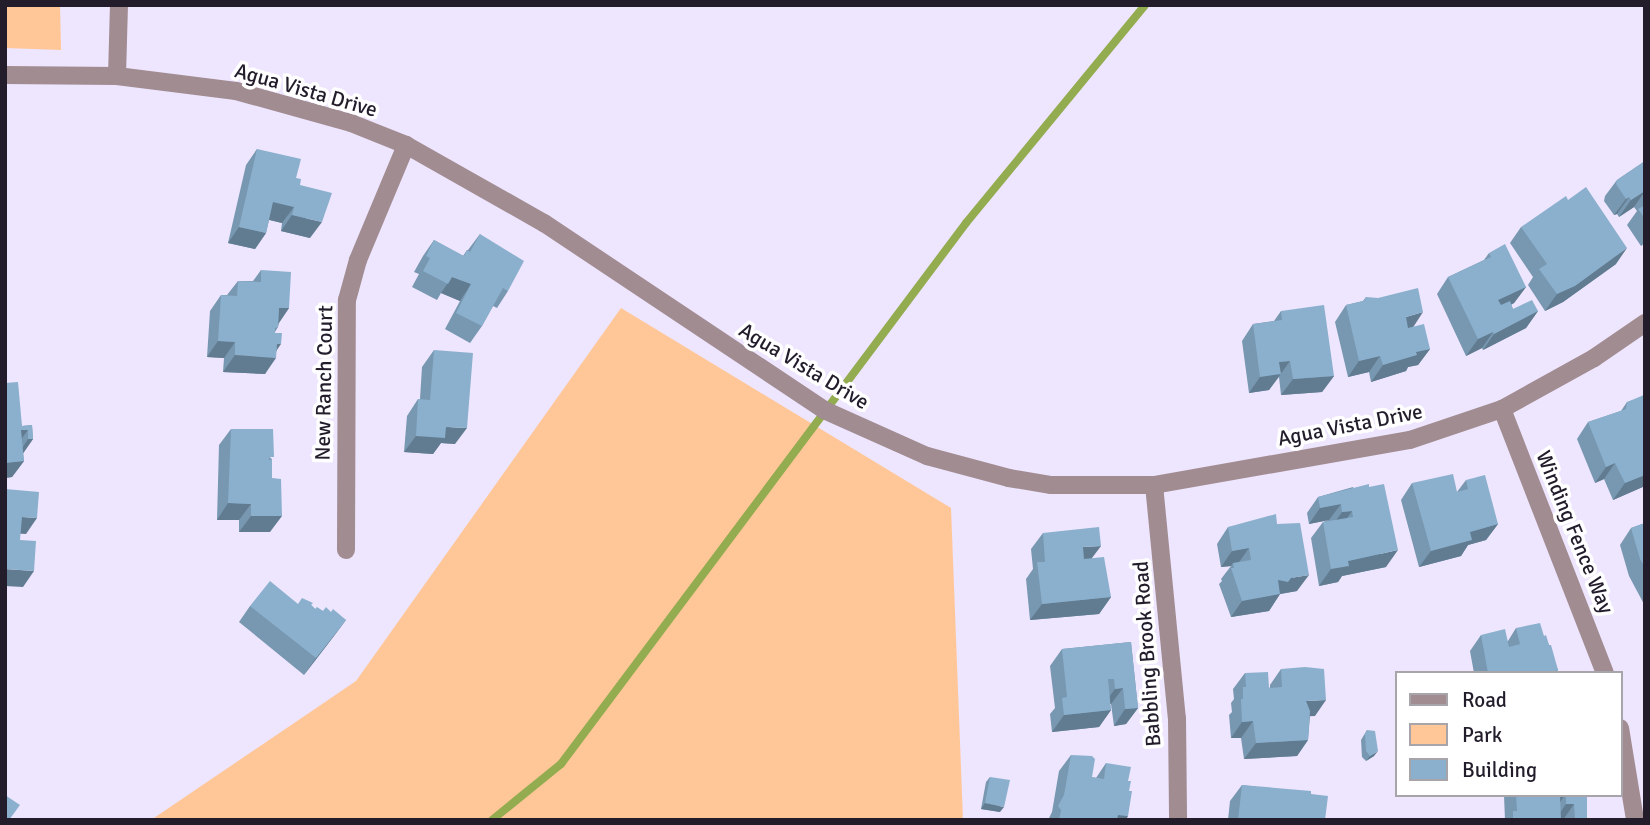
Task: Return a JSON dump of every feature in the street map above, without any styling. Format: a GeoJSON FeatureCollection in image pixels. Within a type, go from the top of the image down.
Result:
{"type":"FeatureCollection","features":[{"type":"Feature","properties":{"kind":"street"},"geometry":{"type":"LineString","coordinates":[[117,76],[119,5]]}},
{"type":"Feature","properties":{"kind":"street","name":"Agua Vista Drive"},"geometry":{"type":"LineString","coordinates":[[5,75],[117,76],[177,82],[247,94],[351,123],[406,145],[544,223],[792,390],[892,443],[966,467],[1051,485],[1154,485],[1409,440],[1502,409],[1594,358],[1645,323]]}},
{"type":"Feature","properties":{"kind":"street","name":"New Ranch Court"},"geometry":{"type":"LineString","coordinates":[[346,550],[347,300],[358,260],[406,145]]}},
{"type":"Feature","properties":{"kind":"street","name":"Winding Fence Way"},"geometry":{"type":"LineString","coordinates":[[1502,409],[1604,671]]}},
{"type":"Feature","properties":{"kind":"street","name":"Babbling Brook Road"},"geometry":{"type":"LineString","coordinates":[[1154,485],[1177,718],[1178,820]]}},
{"type":"Feature","properties":{"kind":"street"},"geometry":{"type":"LineString","coordinates":[[1622,739],[1635,820]]}},
{"type":"Feature","properties":{"kind":"green space"},"geometry":{"type":"Polygon","coordinates":[[[5,5],[60,5],[61,50],[5,48],[5,5]]]}},
{"type":"Feature","properties":{"kind":"green space"},"geometry":{"type":"Polygon","coordinates":[[[621,308],[951,508],[963,820],[151,820],[356,681],[621,308]]]}},
{"type":"Feature","properties":{"kind":"building"},"geometry":{"type":"Polygon","coordinates":[[[257,149],[301,159],[296,178],[301,179],[300,185],[332,193],[322,222],[292,215],[294,207],[273,202],[266,233],[239,227],[257,149]]]}},
{"type":"Feature","properties":{"kind":"building"},"geometry":{"type":"Polygon","coordinates":[[[1645,161],[1645,191],[1631,200],[1629,197],[1626,199],[1616,184],[1617,180],[1645,161]]]}},
{"type":"Feature","properties":{"kind":"building"},"geometry":{"type":"Polygon","coordinates":[[[1586,187],[1627,248],[1575,286],[1557,294],[1539,269],[1547,264],[1521,227],[1566,196],[1568,200],[1586,187]]]}},
{"type":"Feature","properties":{"kind":"building"},"geometry":{"type":"Polygon","coordinates":[[[1645,205],[1645,219],[1638,209],[1645,205]]]}},
{"type":"Feature","properties":{"kind":"building"},"geometry":{"type":"Polygon","coordinates":[[[480,234],[524,261],[508,291],[503,288],[482,326],[456,313],[471,284],[452,277],[448,284],[423,271],[430,258],[426,256],[434,240],[464,256],[467,250],[470,252],[480,234]]]}},
{"type":"Feature","properties":{"kind":"building"},"geometry":{"type":"Polygon","coordinates":[[[1505,244],[1526,287],[1498,300],[1501,305],[1510,301],[1513,309],[1532,300],[1538,311],[1494,334],[1493,332],[1478,339],[1448,277],[1491,257],[1489,253],[1505,244]]]}},
{"type":"Feature","properties":{"kind":"building"},"geometry":{"type":"Polygon","coordinates":[[[261,270],[291,272],[289,308],[279,308],[278,327],[275,328],[275,333],[282,333],[281,344],[277,344],[276,358],[235,355],[235,342],[218,341],[221,295],[237,296],[238,281],[261,282],[261,270]]]}},
{"type":"Feature","properties":{"kind":"building"},"geometry":{"type":"Polygon","coordinates":[[[1418,288],[1423,312],[1406,317],[1408,328],[1424,324],[1430,349],[1383,365],[1380,356],[1359,361],[1346,305],[1364,301],[1366,297],[1378,298],[1418,288]]]}},
{"type":"Feature","properties":{"kind":"building"},"geometry":{"type":"Polygon","coordinates":[[[1324,305],[1334,376],[1293,379],[1290,361],[1279,362],[1281,374],[1260,377],[1253,324],[1282,320],[1281,311],[1324,305]]]}},
{"type":"Feature","properties":{"kind":"building"},"geometry":{"type":"Polygon","coordinates":[[[434,350],[473,353],[467,428],[446,427],[445,438],[416,436],[418,399],[430,400],[434,350]]]}},
{"type":"Feature","properties":{"kind":"building"},"geometry":{"type":"Polygon","coordinates":[[[18,382],[22,426],[32,425],[33,439],[28,439],[28,430],[21,430],[24,461],[5,463],[5,383],[18,382]]]}},
{"type":"Feature","properties":{"kind":"building"},"geometry":{"type":"Polygon","coordinates":[[[1644,395],[1645,475],[1625,483],[1615,463],[1606,467],[1588,422],[1626,409],[1627,402],[1644,395]]]}},
{"type":"Feature","properties":{"kind":"building"},"geometry":{"type":"Polygon","coordinates":[[[231,429],[273,429],[274,457],[269,457],[269,460],[272,459],[272,478],[281,479],[282,516],[251,516],[251,504],[228,503],[231,429]]]}},
{"type":"Feature","properties":{"kind":"building"},"geometry":{"type":"Polygon","coordinates":[[[1453,474],[1457,492],[1468,489],[1466,480],[1485,475],[1498,524],[1470,532],[1472,540],[1431,551],[1412,483],[1453,474]]]}},
{"type":"Feature","properties":{"kind":"building"},"geometry":{"type":"Polygon","coordinates":[[[1369,484],[1369,487],[1384,484],[1398,550],[1348,561],[1349,566],[1331,569],[1323,522],[1353,517],[1352,511],[1342,512],[1341,504],[1320,508],[1318,497],[1369,484]]]}},
{"type":"Feature","properties":{"kind":"building"},"geometry":{"type":"Polygon","coordinates":[[[5,489],[39,492],[37,518],[22,517],[20,540],[36,541],[34,571],[5,569],[5,489]]]}},
{"type":"Feature","properties":{"kind":"building"},"geometry":{"type":"Polygon","coordinates":[[[1276,514],[1277,524],[1300,523],[1309,575],[1291,578],[1288,582],[1278,580],[1280,594],[1242,601],[1231,568],[1234,568],[1233,563],[1251,560],[1249,548],[1232,551],[1228,527],[1276,514]]]}},
{"type":"Feature","properties":{"kind":"building"},"geometry":{"type":"Polygon","coordinates":[[[1645,523],[1645,568],[1631,528],[1645,523]]]}},
{"type":"Feature","properties":{"kind":"building"},"geometry":{"type":"Polygon","coordinates":[[[1099,527],[1101,546],[1083,547],[1084,559],[1104,557],[1111,597],[1042,604],[1037,562],[1045,562],[1043,533],[1099,527]]]}},
{"type":"Feature","properties":{"kind":"building"},"geometry":{"type":"Polygon","coordinates":[[[270,581],[298,604],[302,598],[313,603],[311,605],[315,609],[317,607],[323,611],[326,607],[331,612],[333,609],[346,620],[316,658],[250,606],[270,581]]]}},
{"type":"Feature","properties":{"kind":"building"},"geometry":{"type":"Polygon","coordinates":[[[1540,623],[1544,636],[1546,635],[1551,645],[1558,670],[1488,671],[1481,635],[1505,629],[1509,647],[1520,644],[1516,628],[1540,623]]]}},
{"type":"Feature","properties":{"kind":"building"},"geometry":{"type":"Polygon","coordinates":[[[1131,642],[1138,708],[1125,709],[1123,688],[1115,689],[1114,679],[1108,679],[1111,710],[1064,715],[1062,698],[1067,697],[1062,649],[1131,642]]]}},
{"type":"Feature","properties":{"kind":"building"},"geometry":{"type":"Polygon","coordinates":[[[1281,669],[1324,669],[1326,700],[1306,701],[1310,711],[1308,740],[1256,743],[1253,721],[1242,722],[1241,699],[1243,687],[1246,687],[1245,673],[1268,672],[1269,688],[1282,687],[1281,669]]]}},
{"type":"Feature","properties":{"kind":"building"},"geometry":{"type":"Polygon","coordinates":[[[1367,730],[1375,731],[1378,751],[1370,756],[1366,751],[1367,730]]]}},
{"type":"Feature","properties":{"kind":"building"},"geometry":{"type":"Polygon","coordinates":[[[1071,755],[1092,756],[1095,759],[1092,777],[1104,779],[1106,763],[1131,767],[1128,781],[1131,781],[1129,791],[1132,791],[1128,816],[1118,815],[1117,820],[1059,820],[1061,810],[1058,806],[1064,795],[1071,755]]]}},
{"type":"Feature","properties":{"kind":"building"},"geometry":{"type":"Polygon","coordinates":[[[990,777],[1010,780],[1004,807],[985,803],[990,777]]]}},
{"type":"Feature","properties":{"kind":"building"},"geometry":{"type":"Polygon","coordinates":[[[1242,785],[1311,791],[1311,794],[1328,796],[1325,820],[1238,820],[1242,785]]]}},
{"type":"Feature","properties":{"kind":"building"},"geometry":{"type":"Polygon","coordinates":[[[5,795],[20,805],[9,820],[5,820],[5,795]]]}},
{"type":"Feature","properties":{"kind":"building"},"geometry":{"type":"Polygon","coordinates":[[[1516,797],[1560,797],[1561,820],[1513,820],[1513,811],[1517,811],[1516,797]]]}},
{"type":"Feature","properties":{"kind":"building"},"geometry":{"type":"Polygon","coordinates":[[[1566,797],[1587,797],[1587,820],[1575,820],[1574,804],[1566,804],[1566,797]]]}},
{"type":"Feature","properties":{"kind":"waterway"},"geometry":{"type":"LineString","coordinates":[[492,820],[561,764],[966,223],[1145,5]]}}]}
